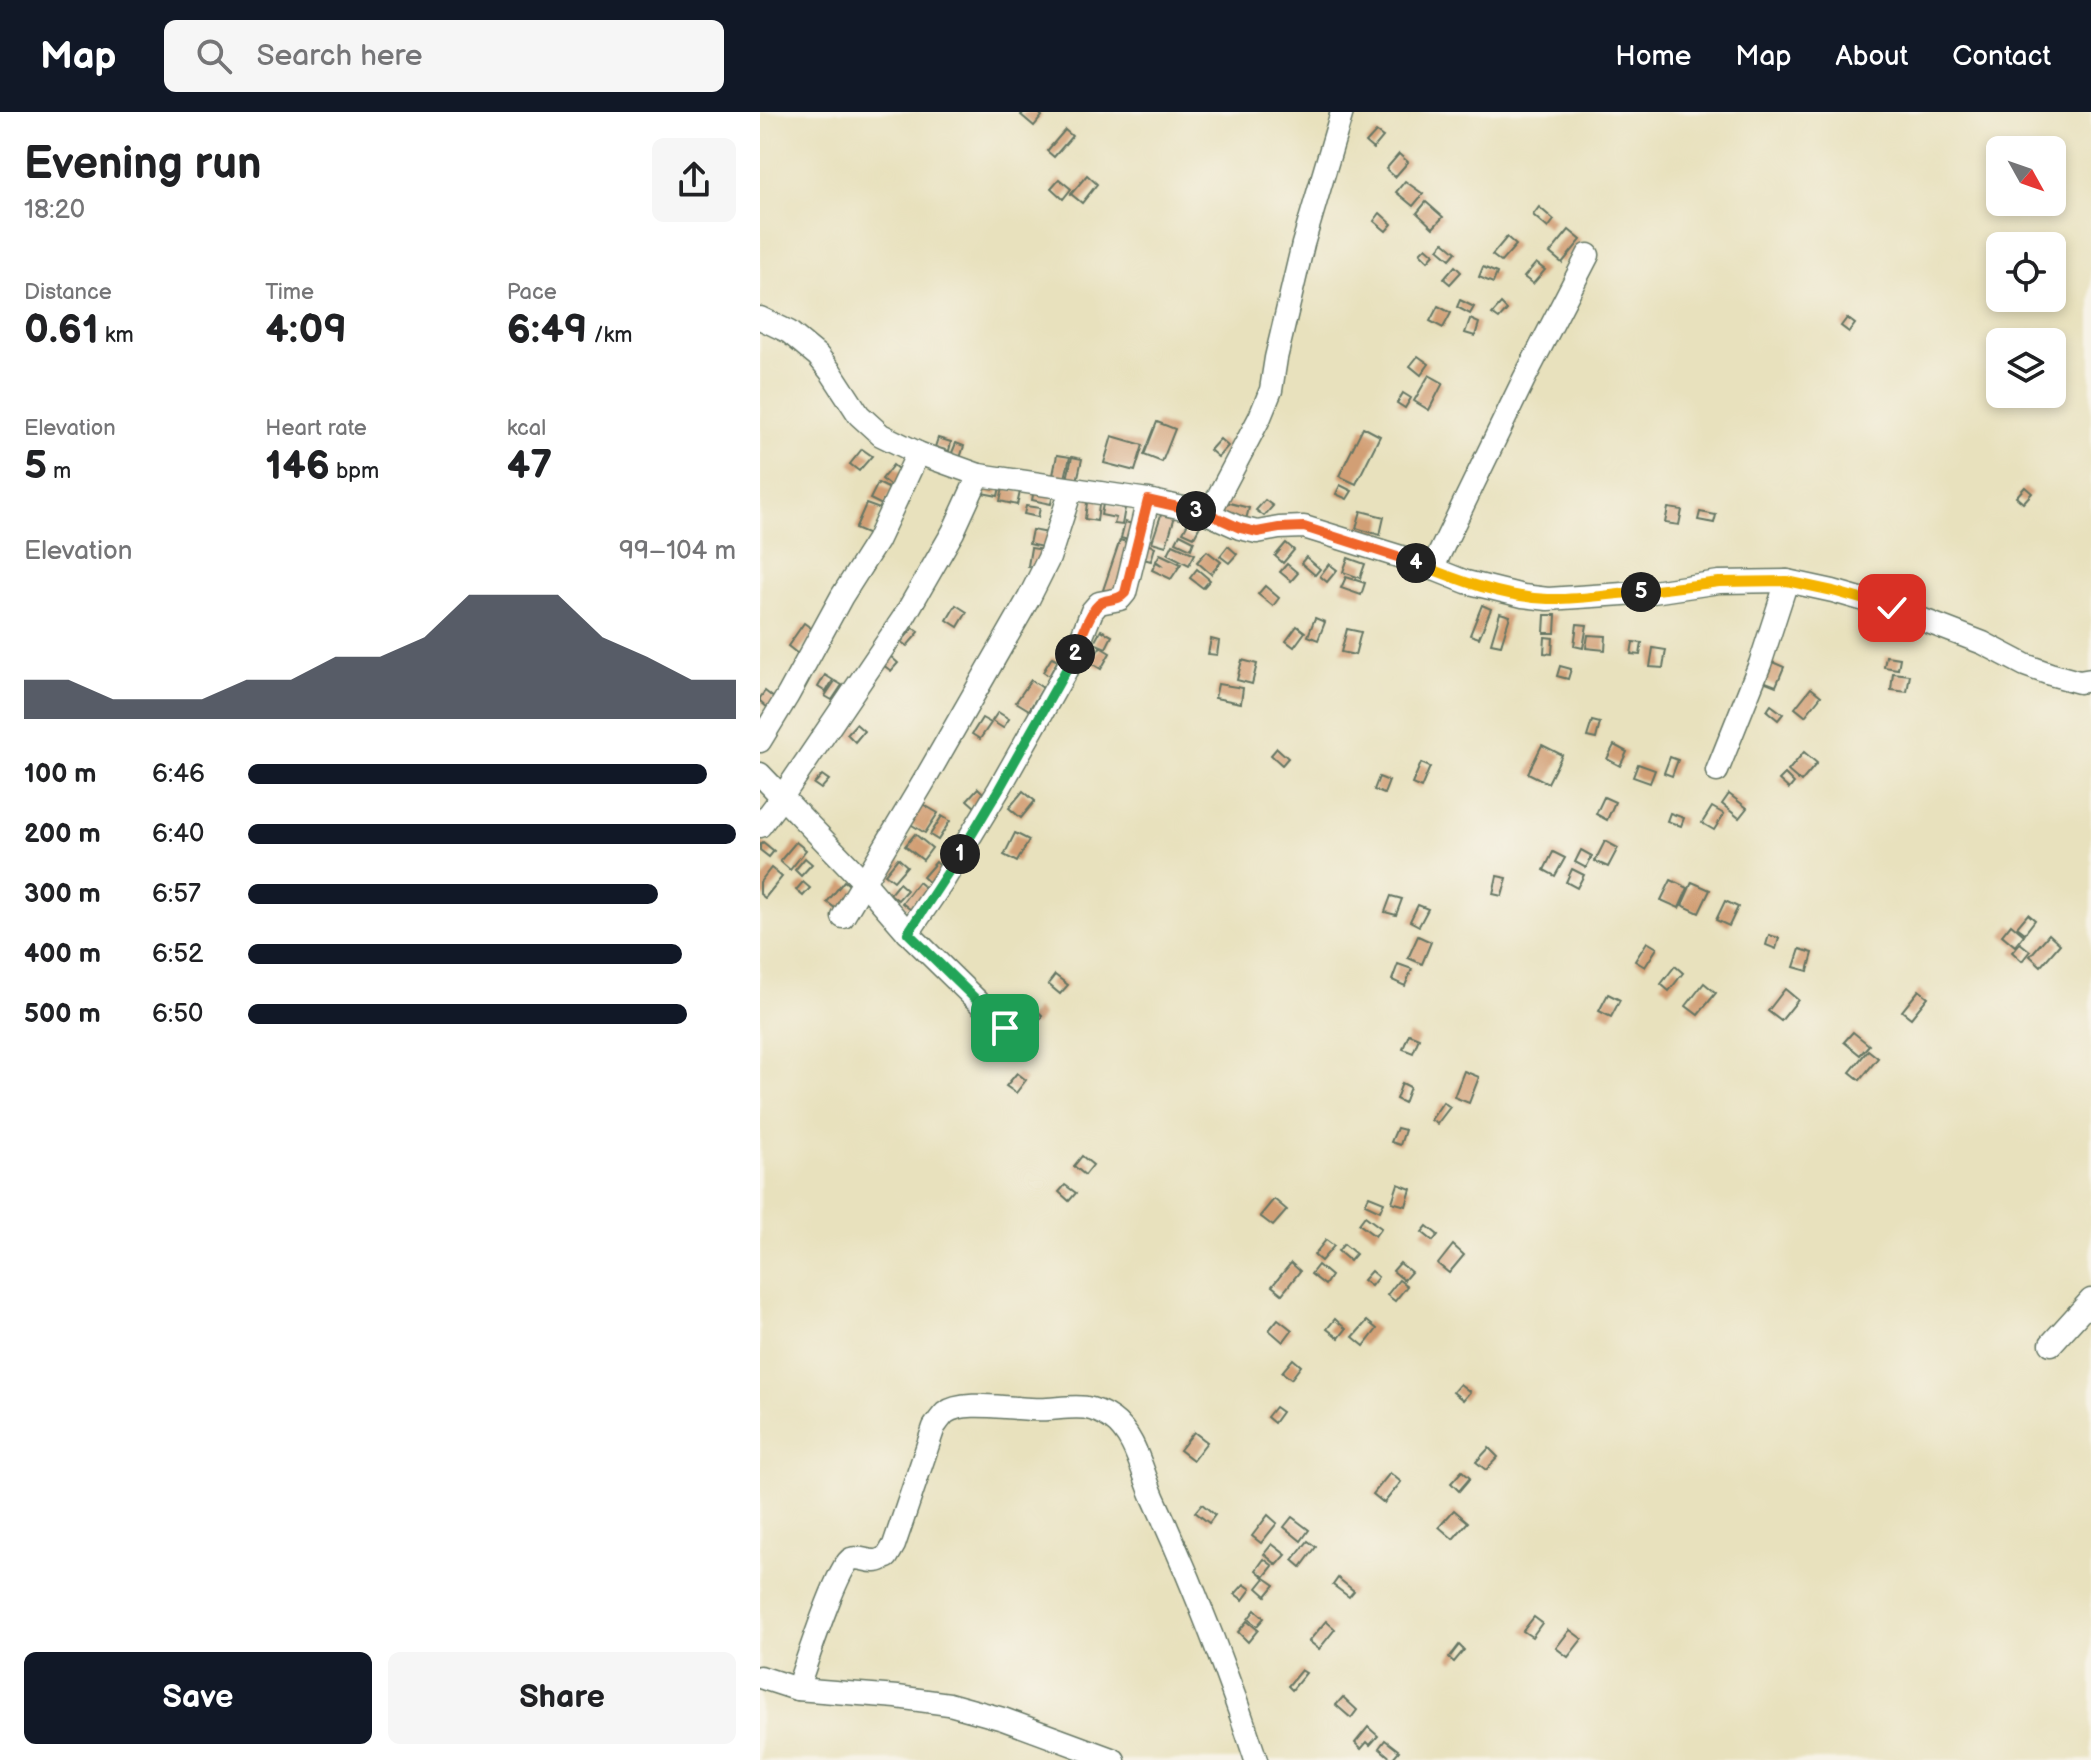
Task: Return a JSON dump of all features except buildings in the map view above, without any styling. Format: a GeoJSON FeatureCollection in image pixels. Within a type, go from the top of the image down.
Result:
{"type":"FeatureCollection","features":[{"type":"Feature","properties":{"kind":"street"},"geometry":{"type":"LineString","coordinates":[[1209,514],[1271,390],[1303,244],[1342,112]]}},
{"type":"Feature","properties":{"kind":"street"},"geometry":{"type":"LineString","coordinates":[[1432,569],[1588,255]]}},
{"type":"Feature","properties":{"kind":"street"},"geometry":{"type":"LineString","coordinates":[[760,318],[789,332],[818,356],[859,415],[881,435],[918,453],[979,475],[1148,500],[1209,514],[1257,532],[1304,527],[1411,560],[1466,582],[1523,596],[1548,599],[1653,592],[1719,582],[1787,581],[1833,591],[1937,624],[2050,674],[2079,682],[2091,680]]}},
{"type":"Feature","properties":{"kind":"street"},"geometry":{"type":"LineString","coordinates":[[760,741],[797,681],[842,596],[877,541],[918,453]]}},
{"type":"Feature","properties":{"kind":"street"},"geometry":{"type":"LineString","coordinates":[[760,826],[904,617],[953,532],[979,475]]}},
{"type":"Feature","properties":{"kind":"street"},"geometry":{"type":"LineString","coordinates":[[843,917],[1029,598],[1049,558],[1071,490]]}},
{"type":"Feature","properties":{"kind":"street"},"geometry":{"type":"LineString","coordinates":[[908,933],[999,789],[1074,656],[1092,611],[1099,603],[1120,599],[1125,593],[1148,500]]}},
{"type":"Feature","properties":{"kind":"street"},"geometry":{"type":"LineString","coordinates":[[1717,771],[1760,664],[1787,581]]}},
{"type":"Feature","properties":{"kind":"street"},"geometry":{"type":"LineString","coordinates":[[760,774],[864,882],[908,933],[1005,1028]]}},
{"type":"Feature","properties":{"kind":"street"},"geometry":{"type":"LineString","coordinates":[[2051,1344],[2091,1300]]}},
{"type":"Feature","properties":{"kind":"street"},"geometry":{"type":"LineString","coordinates":[[797,1689],[845,1563],[853,1558],[875,1561],[887,1557],[894,1545],[934,1427],[945,1413],[973,1406],[1044,1409],[1081,1406],[1097,1410],[1116,1421],[1133,1445],[1212,1637],[1256,1760]]}},
{"type":"Feature","properties":{"kind":"street"},"geometry":{"type":"LineString","coordinates":[[760,1677],[797,1689],[949,1704],[1003,1719],[1114,1760]]}},
{"type":"Feature","properties":{"kind":"route"},"geometry":{"type":"LineString","coordinates":[[1005,1028],[908,933],[942,883],[1034,728],[1074,656],[1092,611],[1099,603],[1120,599],[1125,593],[1148,500],[1209,514],[1257,532],[1304,527],[1411,560],[1466,582],[1523,596],[1548,599],[1653,592],[1719,582],[1787,581],[1892,608]]}}]}
